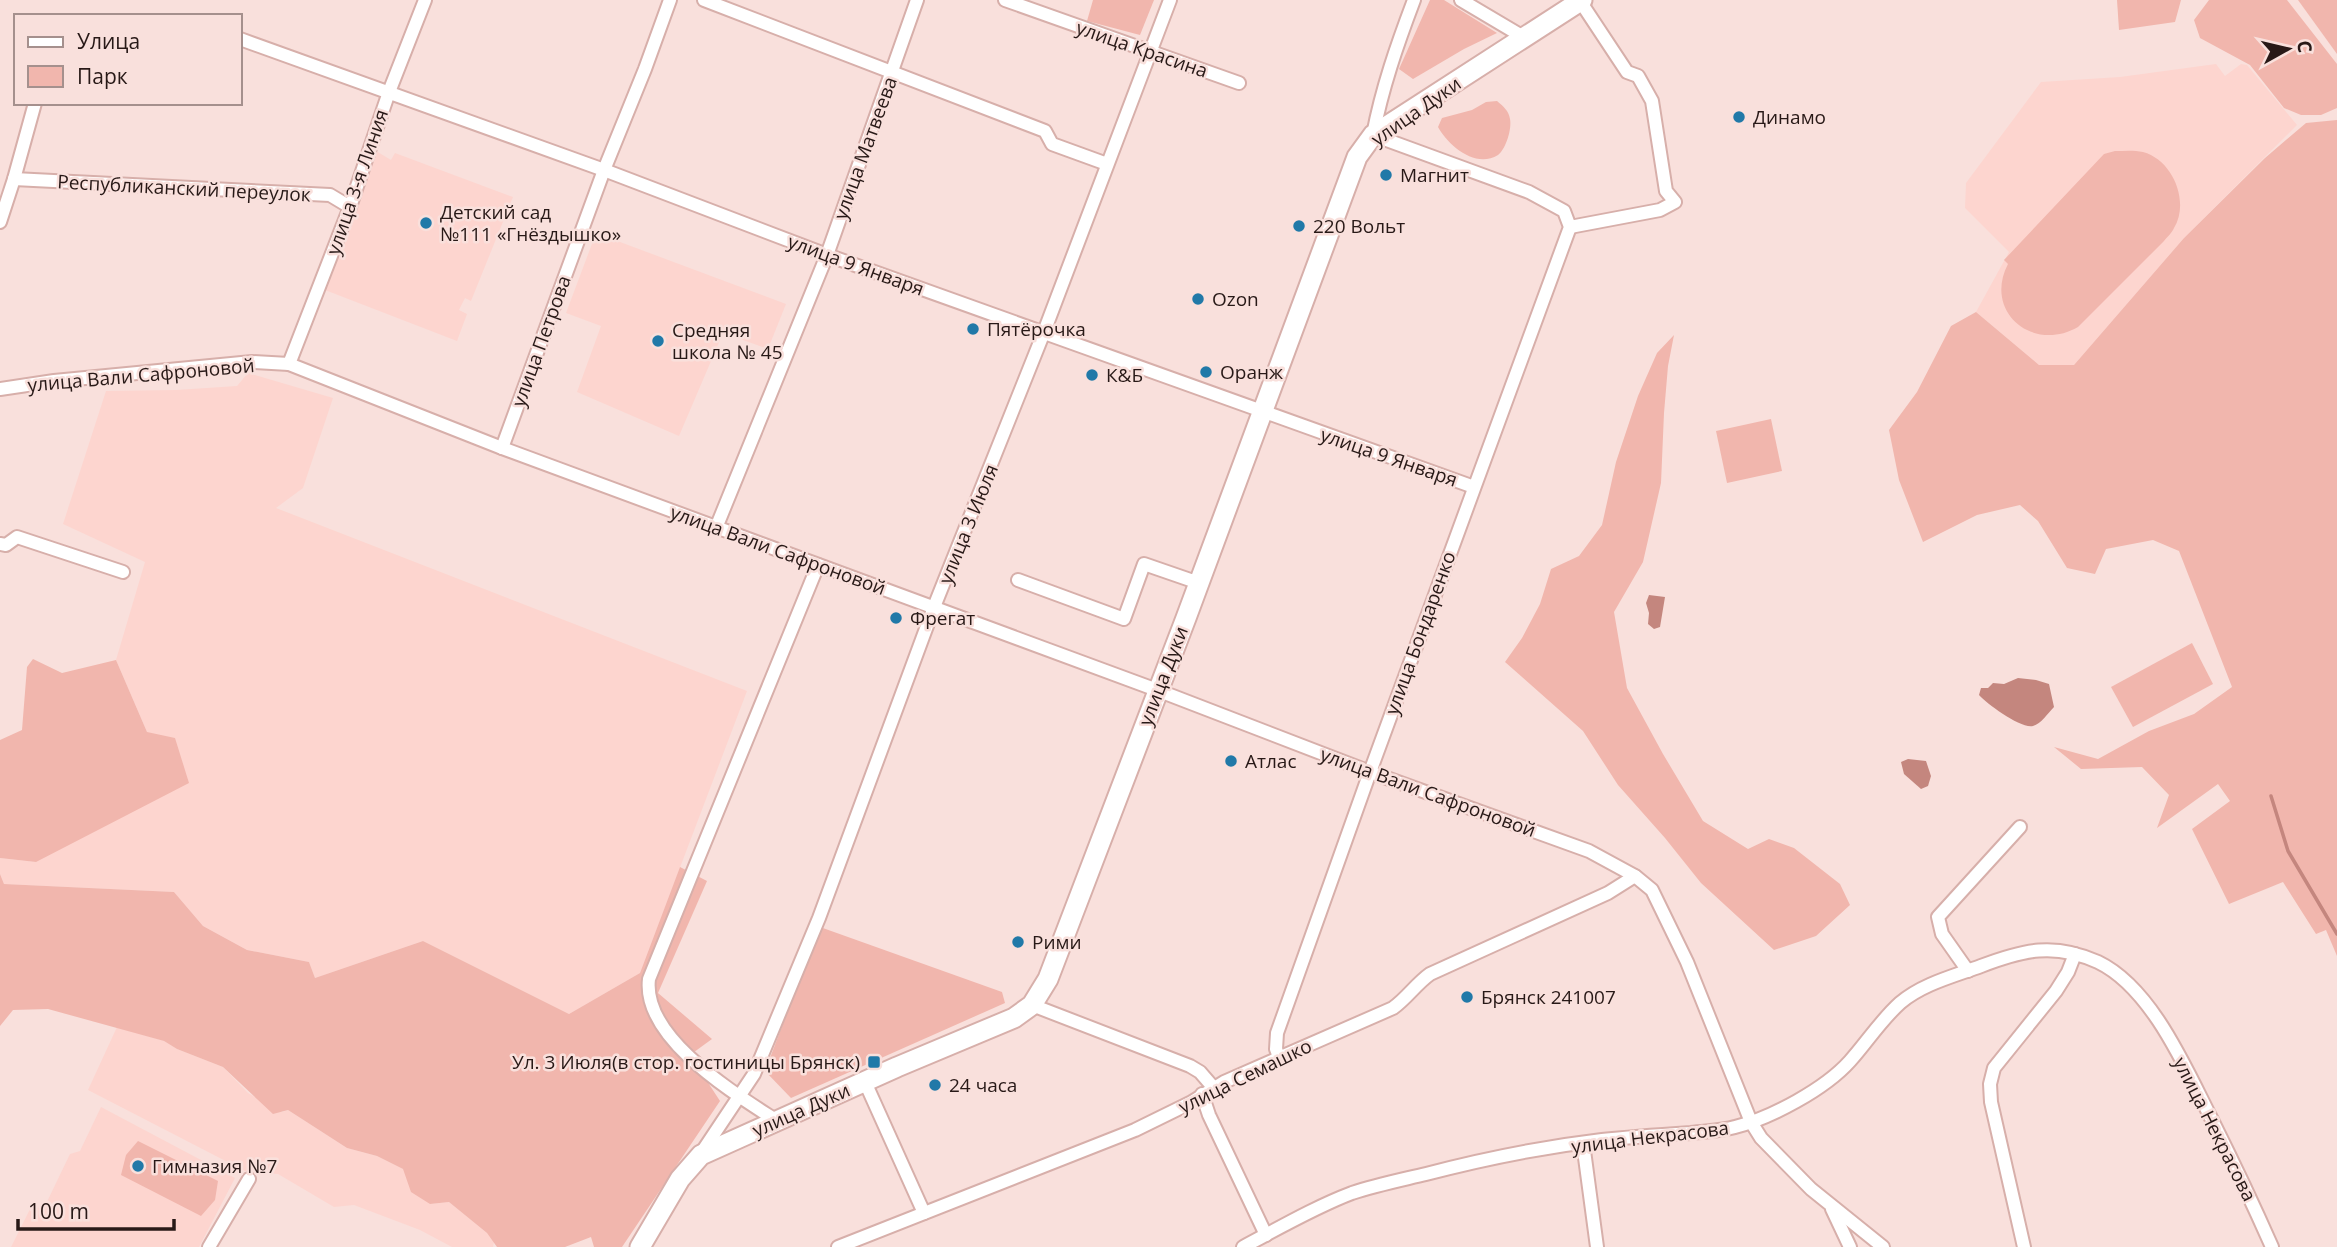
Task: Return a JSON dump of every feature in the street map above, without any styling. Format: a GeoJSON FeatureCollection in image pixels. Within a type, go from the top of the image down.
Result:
{"type":"FeatureCollection","features":[{"type":"Feature","properties":{"kind":"main road","name":"улица Дуки"},"geometry":{"type":"LineString","coordinates":[[640,1247],[680,1179],[701,1155],[1014,1018],[1032,1005],[1048,979],[1357,157],[1373,135],[1581,1]]}},
{"type":"Feature","properties":{"kind":"street","name":"улица 3-я Линия"},"geometry":{"type":"LineString","coordinates":[[289,364],[350,207],[389,92],[425,0]]}},
{"type":"Feature","properties":{"kind":"street","name":"улица Петрова"},"geometry":{"type":"LineString","coordinates":[[502,448],[604,170],[670,0]]}},
{"type":"Feature","properties":{"kind":"street"},"geometry":{"type":"LineString","coordinates":[[704,0],[1045,131],[1052,144],[1107,164]]}},
{"type":"Feature","properties":{"kind":"street","name":"улица Матвеева"},"geometry":{"type":"LineString","coordinates":[[716,528],[827,255],[917,0]]}},
{"type":"Feature","properties":{"kind":"street","name":"улица Красина"},"geometry":{"type":"LineString","coordinates":[[1004,0],[1239,83]]}},
{"type":"Feature","properties":{"kind":"street","name":"улица 3 Июля"},"geometry":{"type":"LineString","coordinates":[[701,1155],[754,1074],[819,918],[934,607],[1044,332],[1170,0]]}},
{"type":"Feature","properties":{"kind":"street"},"geometry":{"type":"LineString","coordinates":[[1414,0],[1388,70],[1373,135],[1529,192],[1564,211],[1570,226],[1660,211],[1675,202],[1666,191],[1657,124],[1649,93],[1638,76],[1627,72],[1581,1]]}},
{"type":"Feature","properties":{"kind":"street"},"geometry":{"type":"LineString","coordinates":[[1461,0],[1525,38]]}},
{"type":"Feature","properties":{"kind":"street","name":"улица 9 Января"},"geometry":{"type":"LineString","coordinates":[[242,40],[604,170],[827,255],[1474,487]]}},
{"type":"Feature","properties":{"kind":"street"},"geometry":{"type":"LineString","coordinates":[[0,222],[34,105]]}},
{"type":"Feature","properties":{"kind":"street","name":"Республиканский переулок"},"geometry":{"type":"LineString","coordinates":[[14,179],[330,195],[350,207]]}},
{"type":"Feature","properties":{"kind":"street","name":"улица Бондаренко"},"geometry":{"type":"LineString","coordinates":[[1279,1057],[1276,1049],[1277,1033],[1570,226]]}},
{"type":"Feature","properties":{"kind":"street","name":"улица Вали Сафроновой"},"geometry":{"type":"LineString","coordinates":[[0,389],[54,381],[252,362],[289,364],[716,528],[1157,690],[1370,772],[1579,846],[1635,876],[1652,890],[1687,962],[1751,1122],[1761,1138],[1811,1189],[1883,1247]]}},
{"type":"Feature","properties":{"kind":"street"},"geometry":{"type":"LineString","coordinates":[[0,544],[6,545],[17,537],[122,572]]}},
{"type":"Feature","properties":{"kind":"street"},"geometry":{"type":"LineString","coordinates":[[1018,580],[1124,619],[1144,564],[1199,583]]}},
{"type":"Feature","properties":{"kind":"street"},"geometry":{"type":"LineString","coordinates":[[777,1121],[718,1082],[665,1030],[648,990],[649,979],[818,565]]}},
{"type":"Feature","properties":{"kind":"street"},"geometry":{"type":"LineString","coordinates":[[1968,971],[1942,934],[1937,917],[2020,827]]}},
{"type":"Feature","properties":{"kind":"street","name":"улица Семашко"},"geometry":{"type":"LineString","coordinates":[[838,1247],[1135,1130],[1279,1057],[1393,1008],[1430,974],[1608,892],[1635,876]]}},
{"type":"Feature","properties":{"kind":"street","name":"улица Некрасова"},"geometry":{"type":"LineString","coordinates":[[1243,1247],[1334,1201],[1373,1187],[1464,1164],[1583,1143],[1724,1129],[1751,1122],[1806,1096],[1825,1083],[1849,1063],[1901,1003],[1921,989],[2026,951],[2041,950],[2075,954],[2100,963],[2120,976],[2152,1011],[2200,1096],[2272,1247]]}},
{"type":"Feature","properties":{"kind":"street"},"geometry":{"type":"LineString","coordinates":[[2023,1246],[1991,1102],[1990,1084],[1994,1068],[2056,991],[2075,954]]}},
{"type":"Feature","properties":{"kind":"street"},"geometry":{"type":"LineString","coordinates":[[1032,1005],[1200,1072],[1208,1091],[1209,1115],[1266,1235]]}},
{"type":"Feature","properties":{"kind":"street"},"geometry":{"type":"LineString","coordinates":[[865,1082],[924,1213]]}},
{"type":"Feature","properties":{"kind":"street"},"geometry":{"type":"LineString","coordinates":[[1583,1143],[1597,1247]]}},
{"type":"Feature","properties":{"kind":"street"},"geometry":{"type":"LineString","coordinates":[[209,1247],[248,1179]]}},
{"type":"Feature","properties":{"kind":"street"},"geometry":{"type":"LineString","coordinates":[[1831,1206],[1850,1247]]}},
{"type":"Feature","properties":{"kind":"shaded area"},"geometry":{"type":"Polygon","coordinates":[[[2216,64],[2225,76],[2241,64],[2247,65],[2297,125],[2184,238],[2074,365],[2039,365],[1976,312],[2009,252],[1965,208],[1966,183],[2041,82],[2120,77],[2216,64]]]}},
{"type":"Feature","properties":{"kind":"shaded area","name":"Детский сад №111 «Гнёздышко»"},"geometry":{"type":"Polygon","coordinates":[[[376,151],[391,160],[395,153],[513,197],[471,301],[465,298],[459,310],[467,314],[457,341],[325,290],[372,165],[369,163],[376,151]]]}},
{"type":"Feature","properties":{"kind":"shaded area","name":"Средняя школа № 45"},"geometry":{"type":"Polygon","coordinates":[[[596,233],[786,304],[768,349],[723,333],[679,436],[577,392],[601,326],[566,313],[596,233]]]}},
{"type":"Feature","properties":{"kind":"shaded area"},"geometry":{"type":"Polygon","coordinates":[[[248,373],[333,398],[303,488],[276,508],[747,691],[640,973],[569,1014],[423,941],[315,978],[309,962],[247,950],[203,926],[174,892],[4,884],[0,874],[0,858],[36,862],[147,732],[116,660],[145,562],[63,524],[106,391],[237,386],[248,373]]]}},
{"type":"Feature","properties":{"kind":"shaded area"},"geometry":{"type":"Polygon","coordinates":[[[1649,595],[1665,597],[1660,627],[1654,629],[1648,624],[1646,603],[1649,595]]]}},
{"type":"Feature","properties":{"kind":"shaded area"},"geometry":{"type":"Polygon","coordinates":[[[2018,678],[2049,684],[2054,707],[2036,725],[2028,726],[2013,720],[1979,695],[1981,688],[1988,688],[1993,683],[2004,684],[2018,678]]]}},
{"type":"Feature","properties":{"kind":"shaded area"},"geometry":{"type":"Polygon","coordinates":[[[1908,759],[1926,761],[1931,776],[1928,786],[1921,789],[1904,774],[1901,762],[1908,759]]]}},
{"type":"Feature","properties":{"kind":"shaded area"},"geometry":{"type":"Polygon","coordinates":[[[117,1027],[164,1041],[223,1067],[248,1093],[282,1112],[288,1110],[347,1148],[377,1156],[403,1169],[430,1204],[449,1202],[487,1233],[494,1242],[493,1247],[452,1247],[420,1230],[354,1205],[334,1207],[278,1174],[245,1171],[88,1090],[117,1027]]]}},
{"type":"Feature","properties":{"kind":"shaded area","name":"Гимназия №7"},"geometry":{"type":"Polygon","coordinates":[[[101,1107],[235,1178],[199,1247],[11,1247],[31,1207],[44,1208],[70,1154],[80,1151],[101,1107]]]}},
{"type":"Feature","properties":{"kind":"green space"},"geometry":{"type":"Polygon","coordinates":[[[1093,0],[1154,0],[1140,35],[1087,21],[1093,0]]]}},
{"type":"Feature","properties":{"kind":"green space"},"geometry":{"type":"Polygon","coordinates":[[[1430,0],[1444,0],[1497,33],[1413,79],[1399,69],[1430,0]]]}},
{"type":"Feature","properties":{"kind":"green space"},"geometry":{"type":"Polygon","coordinates":[[[2117,0],[2181,0],[2175,22],[2119,30],[2117,0]]]}},
{"type":"Feature","properties":{"kind":"green space"},"geometry":{"type":"Polygon","coordinates":[[[2209,0],[2287,0],[2337,64],[2337,108],[2321,115],[2301,115],[2284,108],[2250,65],[2200,38],[2194,20],[2209,0]]]}},
{"type":"Feature","properties":{"kind":"green space"},"geometry":{"type":"Polygon","coordinates":[[[2298,0],[2337,0],[2337,54],[2298,0]]]}},
{"type":"Feature","properties":{"kind":"green space"},"geometry":{"type":"Polygon","coordinates":[[[1497,101],[1509,116],[1509,133],[1501,152],[1489,159],[1463,153],[1448,141],[1438,127],[1442,118],[1472,110],[1486,102],[1497,101]]]}},
{"type":"Feature","properties":{"kind":"green space"},"geometry":{"type":"Polygon","coordinates":[[[2337,120],[2337,956],[2326,930],[2316,934],[2283,882],[2229,904],[2192,829],[2230,801],[2218,784],[2157,828],[2169,795],[2142,767],[2081,769],[2054,747],[2098,759],[2149,731],[2194,714],[2232,687],[2179,551],[2153,540],[2106,549],[2095,574],[2067,568],[2038,521],[2020,505],[1977,515],[1923,542],[1899,480],[1889,430],[1917,392],[1951,326],[1976,312],[2039,365],[2074,365],[2184,238],[2265,158],[2306,123],[2337,120]]]}},
{"type":"Feature","properties":{"kind":"green space"},"geometry":{"type":"Polygon","coordinates":[[[2115,151],[2143,152],[2154,156],[2170,173],[2176,183],[2180,206],[2174,228],[2078,327],[2061,334],[2045,335],[2029,331],[2007,312],[2002,298],[2002,282],[2008,264],[2004,260],[2104,154],[2115,151]]]}},
{"type":"Feature","properties":{"kind":"green space"},"geometry":{"type":"Polygon","coordinates":[[[1674,335],[1668,366],[1661,483],[1643,562],[1614,612],[1627,688],[1703,821],[1748,849],[1769,839],[1794,848],[1840,884],[1850,905],[1816,936],[1774,950],[1701,883],[1618,785],[1583,731],[1505,662],[1522,638],[1540,604],[1551,569],[1579,556],[1602,525],[1616,462],[1638,396],[1657,353],[1674,335]]]}},
{"type":"Feature","properties":{"kind":"green space"},"geometry":{"type":"Polygon","coordinates":[[[1771,419],[1782,471],[1727,483],[1716,431],[1771,419]]]}},
{"type":"Feature","properties":{"kind":"green space"},"geometry":{"type":"Polygon","coordinates":[[[2192,643],[2213,684],[2133,727],[2111,687],[2192,643]]]}},
{"type":"Feature","properties":{"kind":"green space"},"geometry":{"type":"Polygon","coordinates":[[[33,659],[62,673],[116,660],[147,732],[175,738],[189,783],[36,862],[0,858],[0,740],[22,730],[27,667],[33,659]]]}},
{"type":"Feature","properties":{"kind":"green space"},"geometry":{"type":"Polygon","coordinates":[[[680,867],[707,881],[658,993],[712,1039],[690,1055],[720,1101],[622,1247],[594,1247],[591,1237],[565,1247],[497,1247],[487,1233],[449,1202],[430,1204],[411,1192],[403,1169],[377,1156],[347,1148],[288,1110],[273,1114],[223,1067],[164,1041],[48,1009],[13,1010],[0,1026],[0,874],[4,884],[174,892],[203,926],[247,950],[309,962],[315,978],[423,941],[569,1014],[640,973],[680,867]]]}},
{"type":"Feature","properties":{"kind":"green space"},"geometry":{"type":"Polygon","coordinates":[[[820,927],[1002,992],[1005,1003],[791,1098],[765,1071],[820,927]]]}},
{"type":"Feature","properties":{"kind":"green space"},"geometry":{"type":"Polygon","coordinates":[[[138,1141],[218,1181],[215,1200],[201,1216],[121,1175],[126,1155],[138,1141]]]}},
{"type":"Feature","properties":{"kind":"waterway"},"geometry":{"type":"LineString","coordinates":[[2271,796],[2288,851],[2337,934]]}},
{"type":"Feature","properties":{"kind":"place","name":"Динамо"},"geometry":{"type":"Point","coordinates":[1739,117]}},
{"type":"Feature","properties":{"kind":"place","name":"Магнит"},"geometry":{"type":"Point","coordinates":[1386,175]}},
{"type":"Feature","properties":{"kind":"place","name":"Детский сад №111 «Гнёздышко»"},"geometry":{"type":"Point","coordinates":[426,223]}},
{"type":"Feature","properties":{"kind":"place","name":"220 Вольт"},"geometry":{"type":"Point","coordinates":[1299,226]}},
{"type":"Feature","properties":{"kind":"place","name":"Ozon"},"geometry":{"type":"Point","coordinates":[1198,299]}},
{"type":"Feature","properties":{"kind":"place","name":"Пятёрочка"},"geometry":{"type":"Point","coordinates":[973,329]}},
{"type":"Feature","properties":{"kind":"place","name":"Средняя школа № 45"},"geometry":{"type":"Point","coordinates":[658,341]}},
{"type":"Feature","properties":{"kind":"place","name":"Оранж"},"geometry":{"type":"Point","coordinates":[1206,372]}},
{"type":"Feature","properties":{"kind":"place","name":"К&Б"},"geometry":{"type":"Point","coordinates":[1092,375]}},
{"type":"Feature","properties":{"kind":"place","name":"Фрегат"},"geometry":{"type":"Point","coordinates":[896,618]}},
{"type":"Feature","properties":{"kind":"place","name":"Атлас"},"geometry":{"type":"Point","coordinates":[1231,761]}},
{"type":"Feature","properties":{"kind":"place","name":"Рими"},"geometry":{"type":"Point","coordinates":[1018,942]}},
{"type":"Feature","properties":{"kind":"place","name":"Брянск 241007"},"geometry":{"type":"Point","coordinates":[1467,997]}},
{"type":"Feature","properties":{"kind":"place","name":"Ул. 3 Июля(в стор. гостиницы Брянск)"},"geometry":{"type":"Point","coordinates":[874,1062]}},
{"type":"Feature","properties":{"kind":"place","name":"24 часа"},"geometry":{"type":"Point","coordinates":[935,1085]}},
{"type":"Feature","properties":{"kind":"place","name":"Гимназия №7"},"geometry":{"type":"Point","coordinates":[138,1166]}}]}
